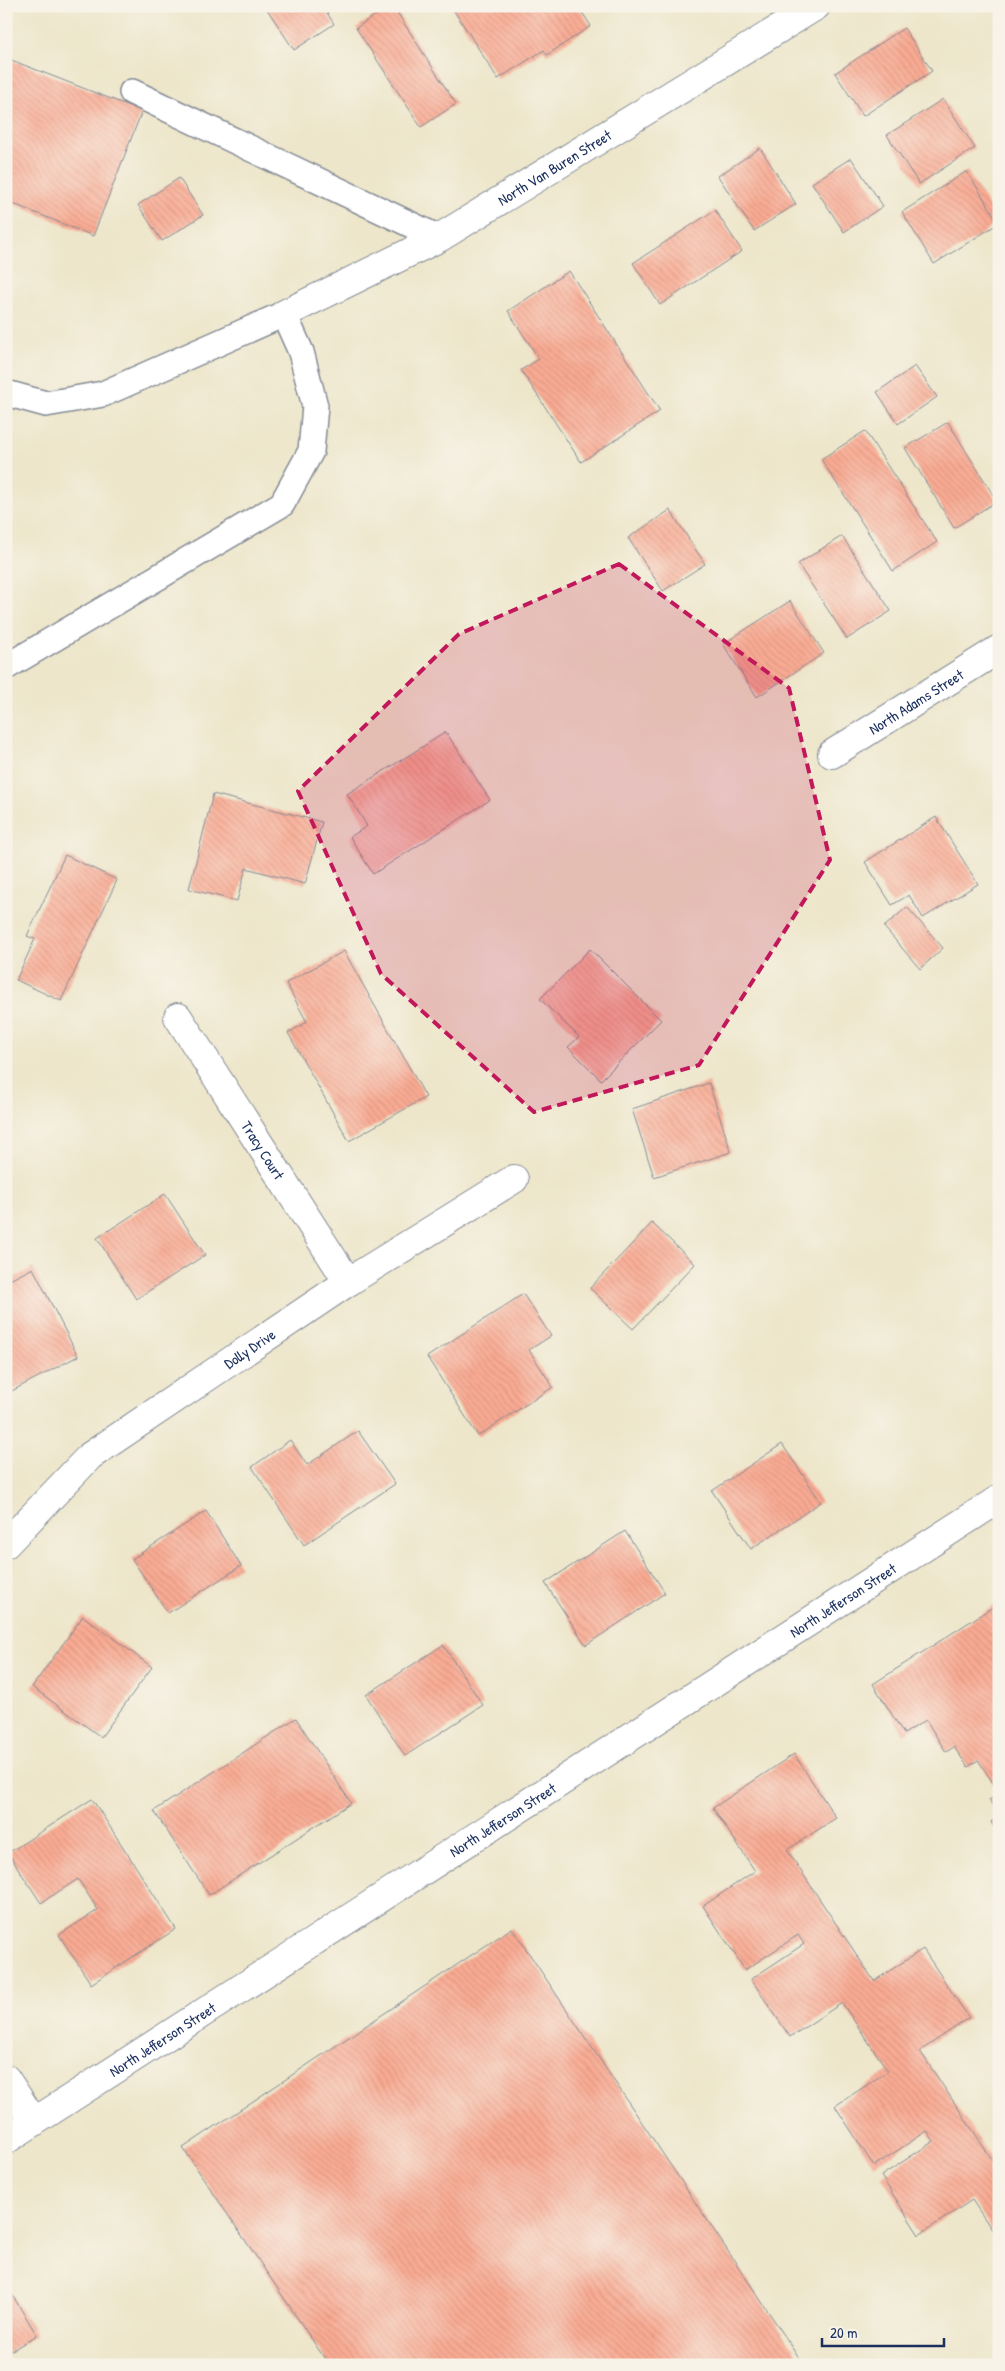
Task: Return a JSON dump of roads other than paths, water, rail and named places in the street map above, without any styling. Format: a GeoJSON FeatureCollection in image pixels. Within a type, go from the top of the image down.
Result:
{"type":"FeatureCollection","features":[{"type":"Feature","properties":{"kind":"street","name":"North Van Buren Street"},"geometry":{"type":"LineString","coordinates":[[284,314],[439,238],[816,6]]}},
{"type":"Feature","properties":{"kind":"street","name":"North Adams Street"},"geometry":{"type":"LineString","coordinates":[[832,754],[999,649]]}},
{"type":"Feature","properties":{"kind":"street","name":"Tracy Court"},"geometry":{"type":"LineString","coordinates":[[178,1018],[348,1282]]}},
{"type":"Feature","properties":{"kind":"street","name":"Dolly Drive"},"geometry":{"type":"LineString","coordinates":[[6,1544],[90,1456],[348,1282],[514,1179]]}},
{"type":"Feature","properties":{"kind":"street","name":"North Jefferson Street"},"geometry":{"type":"LineString","coordinates":[[6,2140],[999,1498]]}},
{"type":"Feature","properties":{"kind":"street"},"geometry":{"type":"LineString","coordinates":[[6,2079],[34,2122]]}},
{"type":"Feature","properties":{"kind":"lane"},"geometry":{"type":"LineString","coordinates":[[132,92],[439,238]]}},
{"type":"Feature","properties":{"kind":"lane"},"geometry":{"type":"LineString","coordinates":[[6,393],[46,404],[103,394],[284,314],[301,352],[315,406],[311,451],[282,504],[6,666]]}}]}
